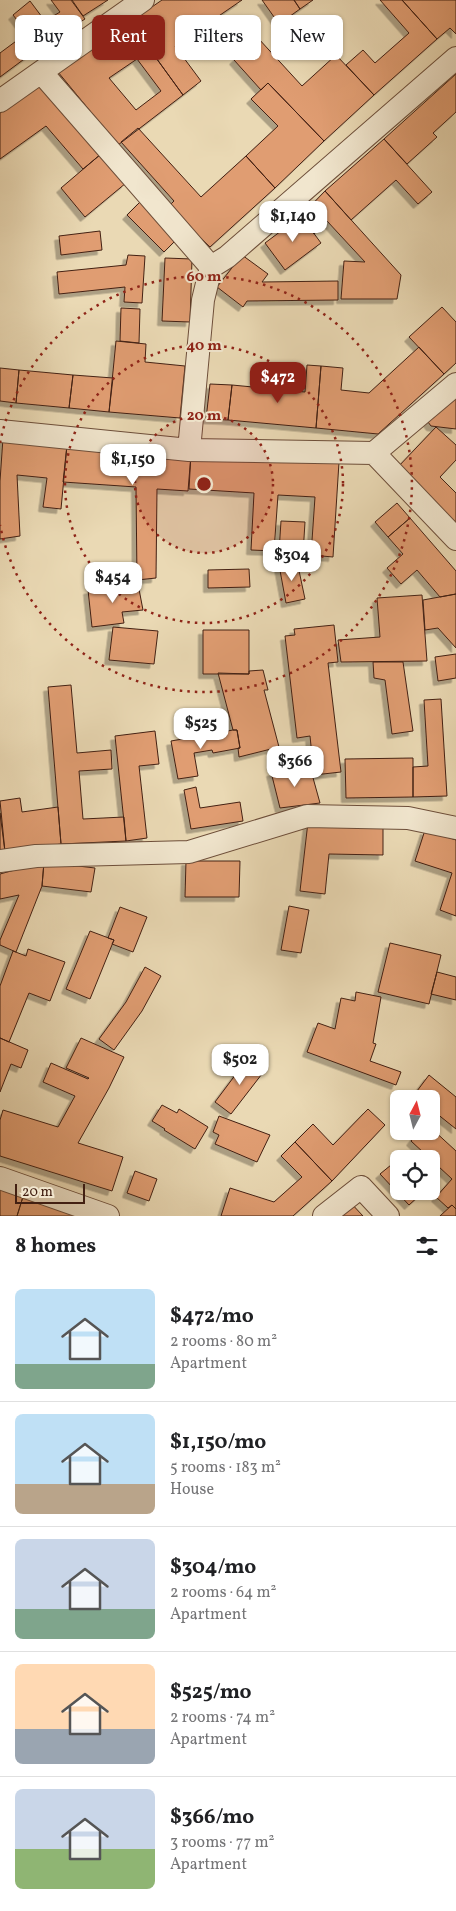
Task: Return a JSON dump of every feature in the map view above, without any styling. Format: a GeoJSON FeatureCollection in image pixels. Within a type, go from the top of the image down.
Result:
{"type":"FeatureCollection","features":[{"type":"Feature","properties":{"kind":"street"},"geometry":{"type":"LineString","coordinates":[[0,101],[143,0]]}},
{"type":"Feature","properties":{"kind":"street"},"geometry":{"type":"LineString","coordinates":[[189,450],[203,300],[211,267],[227,257],[456,58]]}},
{"type":"Feature","properties":{"kind":"street"},"geometry":{"type":"LineString","coordinates":[[41,72],[211,267]]}},
{"type":"Feature","properties":{"kind":"street"},"geometry":{"type":"LineString","coordinates":[[0,431],[189,450],[374,453],[456,384]]}},
{"type":"Feature","properties":{"kind":"street"},"geometry":{"type":"LineString","coordinates":[[374,453],[456,539]]}},
{"type":"Feature","properties":{"kind":"street"},"geometry":{"type":"LineString","coordinates":[[0,861],[36,856],[189,852],[307,816],[408,818],[456,828]]}},
{"type":"Feature","properties":{"kind":"street"},"geometry":{"type":"LineString","coordinates":[[0,1178],[108,1216]]}},
{"type":"Feature","properties":{"kind":"street"},"geometry":{"type":"LineString","coordinates":[[324,1216],[361,1186],[388,1216]]}},
{"type":"Feature","properties":{"kind":"building"},"geometry":{"type":"Polygon","coordinates":[[[51,0],[71,0],[85,19],[82,21],[82,15],[55,15],[60,12],[51,0]]]}},
{"type":"Feature","properties":{"kind":"building"},"geometry":{"type":"Polygon","coordinates":[[[72,0],[108,0],[83,16],[72,0]]]}},
{"type":"Feature","properties":{"kind":"building"},"geometry":{"type":"Polygon","coordinates":[[[162,0],[242,0],[220,15],[175,15],[175,60],[185,60],[201,81],[183,95],[158,60],[165,60],[165,15],[140,15],[162,0]]]}},
{"type":"Feature","properties":{"kind":"building"},"geometry":{"type":"Polygon","coordinates":[[[262,0],[294,0],[300,9],[292,15],[273,15],[262,0]]]}},
{"type":"Feature","properties":{"kind":"building"},"geometry":{"type":"Polygon","coordinates":[[[294,0],[313,0],[300,9],[294,0]]]}},
{"type":"Feature","properties":{"kind":"building"},"geometry":{"type":"Polygon","coordinates":[[[380,0],[402,0],[437,39],[374,95],[346,65],[363,50],[375,63],[409,33],[380,0]]]}},
{"type":"Feature","properties":{"kind":"building"},"geometry":{"type":"Polygon","coordinates":[[[402,0],[456,0],[456,34],[450,28],[437,39],[402,0]]]}},
{"type":"Feature","properties":{"kind":"building"},"geometry":{"type":"Polygon","coordinates":[[[30,1],[40,15],[15,15],[15,18],[13,15],[30,1]]]}},
{"type":"Feature","properties":{"kind":"building"},"geometry":{"type":"Polygon","coordinates":[[[261,41],[271,52],[271,60],[278,60],[302,86],[331,60],[341,60],[374,95],[324,141],[268,83],[261,90],[234,60],[261,60],[261,41]]]}},
{"type":"Feature","properties":{"kind":"building"},"geometry":{"type":"Polygon","coordinates":[[[15,42],[15,60],[23,60],[0,77],[0,53],[15,42]]]}},
{"type":"Feature","properties":{"kind":"building"},"geometry":{"type":"Polygon","coordinates":[[[92,48],[92,60],[136,60],[109,78],[136,110],[161,91],[138,60],[158,60],[183,95],[118,145],[58,72],[75,60],[82,60],[82,55],[92,48]]]}},
{"type":"Feature","properties":{"kind":"building"},"geometry":{"type":"Polygon","coordinates":[[[456,74],[456,112],[433,133],[437,137],[407,164],[384,139],[456,74]]]}},
{"type":"Feature","properties":{"kind":"building"},"geometry":{"type":"Polygon","coordinates":[[[268,83],[324,141],[275,188],[246,156],[278,126],[251,99],[268,83]]]}},
{"type":"Feature","properties":{"kind":"building"},"geometry":{"type":"Polygon","coordinates":[[[41,84],[101,154],[83,169],[46,126],[0,159],[0,113],[41,84]]]}},
{"type":"Feature","properties":{"kind":"building"},"geometry":{"type":"Polygon","coordinates":[[[138,128],[201,197],[246,156],[275,188],[210,247],[169,206],[174,201],[121,142],[138,128]]]}},
{"type":"Feature","properties":{"kind":"building"},"geometry":{"type":"Polygon","coordinates":[[[384,139],[432,192],[418,204],[396,180],[351,220],[325,191],[384,139]]]}},
{"type":"Feature","properties":{"kind":"building"},"geometry":{"type":"Polygon","coordinates":[[[101,154],[126,183],[85,217],[61,188],[101,154]]]}},
{"type":"Feature","properties":{"kind":"building"},"geometry":{"type":"Polygon","coordinates":[[[325,191],[401,275],[397,299],[341,299],[344,261],[365,262],[327,221],[314,234],[301,216],[325,191]]]}},
{"type":"Feature","properties":{"kind":"building"},"geometry":{"type":"Polygon","coordinates":[[[142,200],[180,236],[164,252],[127,215],[142,200]]]}},
{"type":"Feature","properties":{"kind":"building"},"geometry":{"type":"Polygon","coordinates":[[[301,216],[321,243],[285,270],[265,243],[301,216]]]}},
{"type":"Feature","properties":{"kind":"building"},"geometry":{"type":"Polygon","coordinates":[[[100,231],[102,250],[61,255],[59,236],[100,231]]]}},
{"type":"Feature","properties":{"kind":"building"},"geometry":{"type":"Polygon","coordinates":[[[128,255],[145,256],[142,303],[124,302],[125,287],[59,294],[57,272],[126,265],[128,255]]]}},
{"type":"Feature","properties":{"kind":"building"},"geometry":{"type":"Polygon","coordinates":[[[242,255],[268,274],[262,282],[338,281],[338,300],[247,301],[243,307],[217,287],[242,255]]]}},
{"type":"Feature","properties":{"kind":"building"},"geometry":{"type":"Polygon","coordinates":[[[165,258],[192,259],[190,322],[162,321],[165,258]]]}},
{"type":"Feature","properties":{"kind":"building"},"geometry":{"type":"Polygon","coordinates":[[[442,307],[456,322],[456,363],[444,374],[409,337],[442,307]]]}},
{"type":"Feature","properties":{"kind":"building"},"geometry":{"type":"Polygon","coordinates":[[[121,308],[140,309],[139,343],[120,341],[121,308]]]}},
{"type":"Feature","properties":{"kind":"building"},"geometry":{"type":"Polygon","coordinates":[[[116,341],[146,344],[145,362],[185,366],[180,418],[109,412],[116,341]]]}},
{"type":"Feature","properties":{"kind":"building"},"geometry":{"type":"Polygon","coordinates":[[[419,347],[444,374],[378,434],[316,428],[321,366],[343,368],[341,390],[369,393],[419,347]]]}},
{"type":"Feature","properties":{"kind":"building"},"geometry":{"type":"Polygon","coordinates":[[[307,365],[321,366],[316,428],[228,420],[232,385],[305,392],[307,365]]]}},
{"type":"Feature","properties":{"kind":"building"},"geometry":{"type":"Polygon","coordinates":[[[0,368],[19,370],[16,403],[0,401],[0,368]]]}},
{"type":"Feature","properties":{"kind":"building"},"geometry":{"type":"Polygon","coordinates":[[[19,370],[73,375],[69,408],[16,403],[19,370]]]}},
{"type":"Feature","properties":{"kind":"building"},"geometry":{"type":"Polygon","coordinates":[[[73,375],[113,378],[109,412],[69,408],[73,375]]]}},
{"type":"Feature","properties":{"kind":"building"},"geometry":{"type":"Polygon","coordinates":[[[210,384],[232,385],[228,420],[206,419],[210,384]]]}},
{"type":"Feature","properties":{"kind":"building"},"geometry":{"type":"Polygon","coordinates":[[[456,391],[456,429],[431,426],[425,418],[456,391]]]}},
{"type":"Feature","properties":{"kind":"building"},"geometry":{"type":"Polygon","coordinates":[[[436,427],[456,445],[456,460],[440,477],[456,493],[456,529],[397,468],[436,427]]]}},
{"type":"Feature","properties":{"kind":"building"},"geometry":{"type":"Polygon","coordinates":[[[3,438],[67,445],[61,509],[43,507],[47,478],[17,475],[20,536],[0,539],[0,481],[3,438]]]}},
{"type":"Feature","properties":{"kind":"building"},"geometry":{"type":"Polygon","coordinates":[[[67,445],[191,454],[188,491],[157,489],[156,578],[137,580],[136,487],[63,482],[67,445]]]}},
{"type":"Feature","properties":{"kind":"building"},"geometry":{"type":"Polygon","coordinates":[[[191,454],[339,462],[333,557],[311,555],[315,497],[278,495],[274,551],[251,550],[254,493],[189,489],[191,454]]]}},
{"type":"Feature","properties":{"kind":"building"},"geometry":{"type":"Polygon","coordinates":[[[397,503],[410,518],[388,537],[375,522],[397,503]]]}},
{"type":"Feature","properties":{"kind":"building"},"geometry":{"type":"Polygon","coordinates":[[[410,518],[456,571],[456,594],[440,597],[417,570],[401,584],[387,568],[403,554],[388,537],[410,518]]]}},
{"type":"Feature","properties":{"kind":"building"},"geometry":{"type":"Polygon","coordinates":[[[281,521],[305,522],[303,554],[279,552],[281,521]]]}},
{"type":"Feature","properties":{"kind":"building"},"geometry":{"type":"Polygon","coordinates":[[[297,561],[305,599],[286,603],[279,565],[297,561]]]}},
{"type":"Feature","properties":{"kind":"building"},"geometry":{"type":"Polygon","coordinates":[[[249,569],[250,587],[208,588],[208,570],[249,569]]]}},
{"type":"Feature","properties":{"kind":"building"},"geometry":{"type":"Polygon","coordinates":[[[138,584],[143,610],[122,612],[124,623],[92,627],[88,590],[138,584]]]}},
{"type":"Feature","properties":{"kind":"building"},"geometry":{"type":"Polygon","coordinates":[[[456,594],[456,648],[438,628],[425,630],[423,600],[456,594]]]}},
{"type":"Feature","properties":{"kind":"building"},"geometry":{"type":"Polygon","coordinates":[[[422,595],[427,661],[341,662],[338,640],[380,637],[377,598],[422,595]]]}},
{"type":"Feature","properties":{"kind":"building"},"geometry":{"type":"Polygon","coordinates":[[[334,625],[338,662],[328,663],[341,772],[314,775],[310,736],[297,738],[285,636],[295,635],[294,629],[334,625]]]}},
{"type":"Feature","properties":{"kind":"building"},"geometry":{"type":"Polygon","coordinates":[[[113,627],[158,631],[154,664],[109,660],[113,627]]]}},
{"type":"Feature","properties":{"kind":"building"},"geometry":{"type":"Polygon","coordinates":[[[203,630],[249,630],[249,674],[203,674],[203,630]]]}},
{"type":"Feature","properties":{"kind":"building"},"geometry":{"type":"Polygon","coordinates":[[[456,654],[456,678],[438,681],[435,657],[456,654]]]}},
{"type":"Feature","properties":{"kind":"building"},"geometry":{"type":"Polygon","coordinates":[[[373,662],[403,662],[413,731],[392,734],[385,680],[374,678],[373,662]]]}},
{"type":"Feature","properties":{"kind":"building"},"geometry":{"type":"Polygon","coordinates":[[[263,670],[268,690],[264,690],[279,747],[239,757],[238,748],[240,748],[237,730],[233,730],[218,673],[249,674],[249,671],[263,670]]]}},
{"type":"Feature","properties":{"kind":"building"},"geometry":{"type":"Polygon","coordinates":[[[71,685],[77,753],[111,750],[112,769],[79,771],[83,819],[124,817],[126,841],[61,844],[48,687],[71,685]]]}},
{"type":"Feature","properties":{"kind":"building"},"geometry":{"type":"Polygon","coordinates":[[[441,699],[447,796],[413,797],[413,767],[428,766],[424,700],[441,699]]]}},
{"type":"Feature","properties":{"kind":"building"},"geometry":{"type":"Polygon","coordinates":[[[237,730],[240,748],[213,753],[212,750],[194,753],[198,776],[178,779],[171,741],[237,730]]]}},
{"type":"Feature","properties":{"kind":"building"},"geometry":{"type":"Polygon","coordinates":[[[155,731],[159,764],[139,766],[147,838],[126,841],[115,736],[155,731]]]}},
{"type":"Feature","properties":{"kind":"building"},"geometry":{"type":"Polygon","coordinates":[[[413,758],[413,797],[346,798],[345,759],[413,758]]]}},
{"type":"Feature","properties":{"kind":"building"},"geometry":{"type":"Polygon","coordinates":[[[310,767],[320,803],[280,808],[271,772],[310,767]]]}},
{"type":"Feature","properties":{"kind":"building"},"geometry":{"type":"Polygon","coordinates":[[[196,787],[200,808],[240,802],[243,821],[191,829],[184,790],[196,787]]]}},
{"type":"Feature","properties":{"kind":"building"},"geometry":{"type":"Polygon","coordinates":[[[20,798],[22,812],[58,807],[61,844],[5,852],[0,801],[20,798]]]}},
{"type":"Feature","properties":{"kind":"building"},"geometry":{"type":"Polygon","coordinates":[[[0,813],[5,852],[0,853],[0,813]]]}},
{"type":"Feature","properties":{"kind":"building"},"geometry":{"type":"Polygon","coordinates":[[[308,822],[383,823],[383,855],[329,854],[325,894],[300,891],[308,822]]]}},
{"type":"Feature","properties":{"kind":"building"},"geometry":{"type":"Polygon","coordinates":[[[425,830],[456,840],[456,916],[440,910],[452,873],[415,861],[425,830]]]}},
{"type":"Feature","properties":{"kind":"building"},"geometry":{"type":"Polygon","coordinates":[[[186,861],[240,861],[239,897],[185,897],[186,861]]]}},
{"type":"Feature","properties":{"kind":"building"},"geometry":{"type":"Polygon","coordinates":[[[44,862],[42,886],[16,952],[0,945],[0,940],[19,895],[0,899],[0,874],[44,862]]]}},
{"type":"Feature","properties":{"kind":"building"},"geometry":{"type":"Polygon","coordinates":[[[44,862],[95,868],[91,892],[42,886],[44,862]]]}},
{"type":"Feature","properties":{"kind":"building"},"geometry":{"type":"Polygon","coordinates":[[[289,906],[309,910],[301,953],[281,950],[289,906]]]}},
{"type":"Feature","properties":{"kind":"building"},"geometry":{"type":"Polygon","coordinates":[[[120,907],[147,917],[133,952],[112,944],[114,940],[108,938],[120,907]]]}},
{"type":"Feature","properties":{"kind":"building"},"geometry":{"type":"Polygon","coordinates":[[[90,931],[114,940],[90,999],[66,989],[90,931]]]}},
{"type":"Feature","properties":{"kind":"building"},"geometry":{"type":"Polygon","coordinates":[[[390,943],[441,955],[429,1004],[378,992],[390,943]]]}},
{"type":"Feature","properties":{"kind":"building"},"geometry":{"type":"Polygon","coordinates":[[[28,949],[65,962],[50,1001],[29,993],[9,1042],[0,1038],[0,986],[13,951],[26,956],[28,949]]]}},
{"type":"Feature","properties":{"kind":"building"},"geometry":{"type":"Polygon","coordinates":[[[145,967],[161,976],[142,1011],[114,1050],[99,1039],[126,1002],[145,967]]]}},
{"type":"Feature","properties":{"kind":"building"},"geometry":{"type":"Polygon","coordinates":[[[437,972],[456,977],[456,1000],[431,994],[437,972]]]}},
{"type":"Feature","properties":{"kind":"building"},"geometry":{"type":"Polygon","coordinates":[[[356,992],[381,997],[373,1043],[376,1044],[370,1061],[401,1072],[396,1085],[307,1052],[318,1023],[335,1029],[341,998],[355,1001],[356,992]]]}},
{"type":"Feature","properties":{"kind":"building"},"geometry":{"type":"Polygon","coordinates":[[[0,1038],[28,1050],[21,1068],[11,1064],[0,1092],[0,1038]]]}},
{"type":"Feature","properties":{"kind":"building"},"geometry":{"type":"Polygon","coordinates":[[[81,1038],[124,1057],[78,1143],[123,1157],[112,1191],[0,1156],[0,1120],[3,1110],[58,1127],[75,1096],[43,1082],[51,1063],[89,1078],[66,1068],[81,1038]]]}},
{"type":"Feature","properties":{"kind":"building"},"geometry":{"type":"Polygon","coordinates":[[[248,1058],[265,1070],[231,1114],[215,1102],[248,1058]]]}},
{"type":"Feature","properties":{"kind":"building"},"geometry":{"type":"Polygon","coordinates":[[[429,1075],[456,1097],[456,1129],[440,1116],[440,1090],[418,1090],[429,1075]]]}},
{"type":"Feature","properties":{"kind":"building"},"geometry":{"type":"Polygon","coordinates":[[[162,1105],[177,1113],[179,1109],[208,1127],[195,1149],[152,1121],[162,1105]]]}},
{"type":"Feature","properties":{"kind":"building"},"geometry":{"type":"Polygon","coordinates":[[[368,1109],[385,1125],[332,1181],[295,1142],[313,1124],[333,1145],[368,1109]]]}},
{"type":"Feature","properties":{"kind":"building"},"geometry":{"type":"Polygon","coordinates":[[[219,1116],[270,1135],[257,1162],[215,1144],[219,1135],[213,1132],[219,1116]]]}},
{"type":"Feature","properties":{"kind":"building"},"geometry":{"type":"Polygon","coordinates":[[[440,1136],[456,1151],[456,1209],[452,1205],[448,1208],[439,1200],[440,1192],[452,1179],[440,1168],[440,1150],[421,1150],[411,1141],[440,1140],[440,1136]]]}},
{"type":"Feature","properties":{"kind":"building"},"geometry":{"type":"Polygon","coordinates":[[[295,1142],[332,1181],[293,1216],[221,1216],[230,1188],[274,1202],[302,1177],[281,1156],[295,1142]]]}},
{"type":"Feature","properties":{"kind":"building"},"geometry":{"type":"Polygon","coordinates":[[[390,1166],[390,1185],[380,1174],[390,1166]]]}},
{"type":"Feature","properties":{"kind":"building"},"geometry":{"type":"Polygon","coordinates":[[[135,1171],[157,1179],[149,1201],[127,1193],[135,1171]]]}},
{"type":"Feature","properties":{"kind":"building"},"geometry":{"type":"Polygon","coordinates":[[[0,1179],[26,1187],[17,1216],[0,1216],[0,1179]]]}},
{"type":"Feature","properties":{"kind":"building"},"geometry":{"type":"Polygon","coordinates":[[[26,1187],[118,1216],[17,1216],[26,1187]]]}},
{"type":"Feature","properties":{"kind":"building"},"geometry":{"type":"Polygon","coordinates":[[[404,1200],[414,1200],[409,1205],[404,1200]]]}},
{"type":"Feature","properties":{"kind":"building"},"geometry":{"type":"Polygon","coordinates":[[[349,1201],[363,1216],[333,1216],[349,1201]]]}},
{"type":"Feature","properties":{"kind":"building"},"geometry":{"type":"Polygon","coordinates":[[[452,1205],[456,1209],[456,1216],[440,1216],[452,1205]]]}}]}
